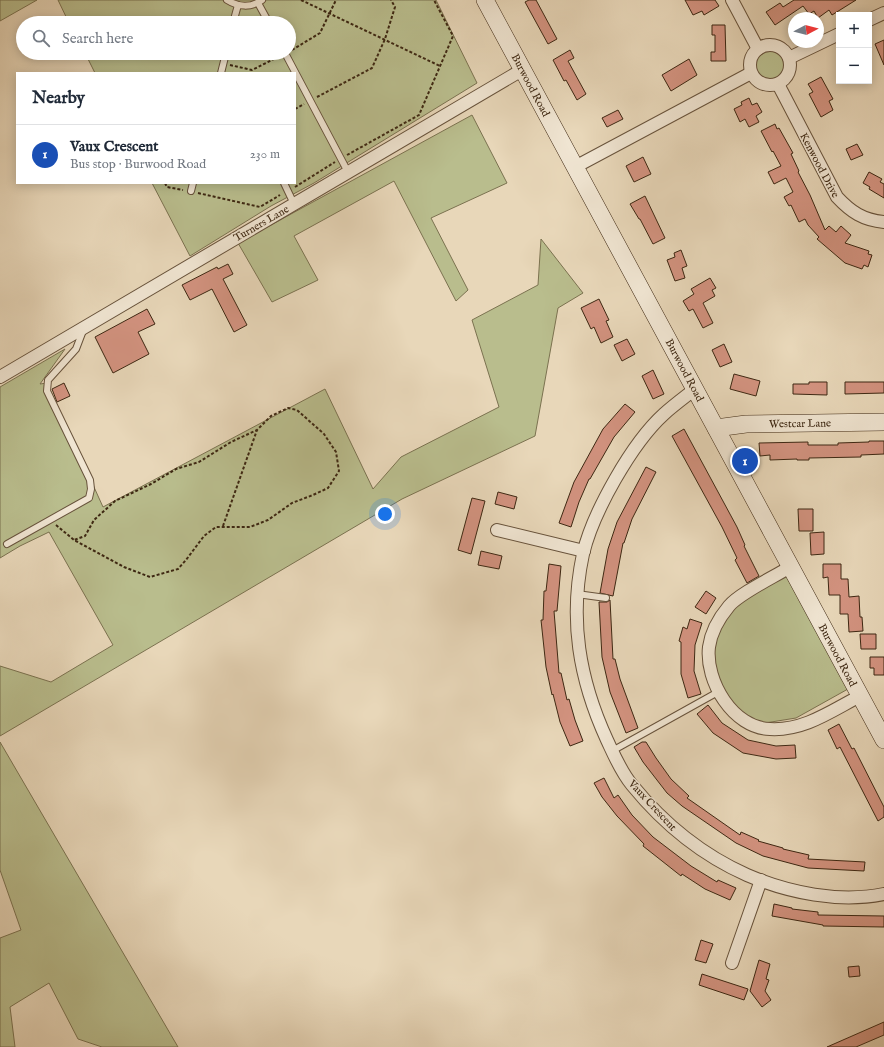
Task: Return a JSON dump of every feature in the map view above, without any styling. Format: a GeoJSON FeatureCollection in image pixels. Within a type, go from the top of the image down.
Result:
{"type":"FeatureCollection","features":[{"type":"Feature","properties":{"kind":"street","name":"Burwood Road"},"geometry":{"type":"LineString","coordinates":[[486,0],[522,70],[696,389],[790,567],[860,696],[882,730]]}},
{"type":"Feature","properties":{"kind":"street"},"geometry":{"type":"LineString","coordinates":[[732,0],[758,49]]}},
{"type":"Feature","properties":{"kind":"street"},"geometry":{"type":"LineString","coordinates":[[872,19],[884,13]]}},
{"type":"Feature","properties":{"kind":"street"},"geometry":{"type":"LineString","coordinates":[[789,58],[836,35]]}},
{"type":"Feature","properties":{"kind":"street"},"geometry":{"type":"LineString","coordinates":[[766,45],[778,46],[784,51],[789,58],[790,71],[784,80],[778,84],[770,86],[759,83],[751,73],[750,61],[758,49],[766,45]]}},
{"type":"Feature","properties":{"kind":"street","name":"Turners Lane"},"geometry":{"type":"LineString","coordinates":[[0,377],[522,70]]}},
{"type":"Feature","properties":{"kind":"street"},"geometry":{"type":"LineString","coordinates":[[575,168],[751,73]]}},
{"type":"Feature","properties":{"kind":"street","name":"Kenwood Drive"},"geometry":{"type":"LineString","coordinates":[[778,84],[837,197],[848,209],[860,216],[884,222]]}},
{"type":"Feature","properties":{"kind":"street","name":"Vaux Crescent"},"geometry":{"type":"LineString","coordinates":[[696,389],[663,415],[636,446],[602,504],[584,551],[577,594],[576,624],[583,672],[596,715],[612,752],[632,784],[667,822],[700,849],[732,868],[761,880],[803,892],[850,898],[884,894]]}},
{"type":"Feature","properties":{"kind":"street","name":"Westcar Lane"},"geometry":{"type":"LineString","coordinates":[[716,428],[746,424],[884,422]]}},
{"type":"Feature","properties":{"kind":"street"},"geometry":{"type":"LineString","coordinates":[[497,530],[584,551]]}},
{"type":"Feature","properties":{"kind":"street"},"geometry":{"type":"LineString","coordinates":[[790,567],[739,598],[730,605],[716,623],[708,648],[712,678],[718,692],[735,714],[750,724],[768,729],[792,728],[809,723],[860,696]]}},
{"type":"Feature","properties":{"kind":"street"},"geometry":{"type":"LineString","coordinates":[[732,963],[761,880]]}},
{"type":"Feature","properties":{"kind":"lane"},"geometry":{"type":"LineString","coordinates":[[227,0],[238,5],[248,6],[260,1],[266,16]]}},
{"type":"Feature","properties":{"kind":"lane"},"geometry":{"type":"LineString","coordinates":[[235,16],[238,5]]}},
{"type":"Feature","properties":{"kind":"lane"},"geometry":{"type":"LineString","coordinates":[[220,72],[224,60]]}},
{"type":"Feature","properties":{"kind":"lane"},"geometry":{"type":"LineString","coordinates":[[290,60],[296,72]]}},
{"type":"Feature","properties":{"kind":"lane"},"geometry":{"type":"LineString","coordinates":[[296,73],[348,172]]}},
{"type":"Feature","properties":{"kind":"lane"},"geometry":{"type":"LineString","coordinates":[[191,191],[193,184]]}},
{"type":"Feature","properties":{"kind":"lane"},"geometry":{"type":"LineString","coordinates":[[284,184],[294,204]]}},
{"type":"Feature","properties":{"kind":"lane"},"geometry":{"type":"LineString","coordinates":[[6,544],[89,498],[91,488],[90,480],[47,391],[48,380],[76,349],[85,326]]}},
{"type":"Feature","properties":{"kind":"lane"},"geometry":{"type":"LineString","coordinates":[[577,594],[606,598]]}},
{"type":"Feature","properties":{"kind":"lane"},"geometry":{"type":"LineString","coordinates":[[612,752],[718,692]]}},
{"type":"Feature","properties":{"kind":"path"},"geometry":{"type":"LineString","coordinates":[[301,0],[440,66]]}},
{"type":"Feature","properties":{"kind":"path"},"geometry":{"type":"LineString","coordinates":[[296,47],[320,33],[336,0]]}},
{"type":"Feature","properties":{"kind":"path"},"geometry":{"type":"LineString","coordinates":[[296,108],[372,68],[385,40],[395,7],[391,0]]}},
{"type":"Feature","properties":{"kind":"path"},"geometry":{"type":"LineString","coordinates":[[223,64],[252,70],[272,60]]}},
{"type":"Feature","properties":{"kind":"path"},"geometry":{"type":"LineString","coordinates":[[50,520],[74,540],[124,567],[150,577],[178,569],[204,536],[216,527],[250,527],[268,520],[292,503],[328,488],[339,471],[336,452],[324,434],[297,410],[288,408],[271,416],[257,430],[231,442],[199,462],[176,469],[151,484],[115,502],[94,520],[85,536],[74,540]]}},
{"type":"Feature","properties":{"kind":"path"},"geometry":{"type":"LineString","coordinates":[[223,526],[257,430]]}},
{"type":"Feature","properties":{"kind":"green space"},"geometry":{"type":"Polygon","coordinates":[[[0,0],[37,0],[0,21],[0,0]]]}},
{"type":"Feature","properties":{"kind":"green space"},"geometry":{"type":"Polygon","coordinates":[[[58,0],[436,0],[477,83],[314,183],[271,206],[190,256],[153,184],[296,184],[296,72],[94,72],[88,60],[296,60],[296,16],[66,16],[58,0]]]}},
{"type":"Feature","properties":{"kind":"green space"},"geometry":{"type":"Polygon","coordinates":[[[774,49],[786,59],[786,71],[783,76],[777,80],[760,80],[754,68],[754,59],[757,55],[767,50],[774,49]]]}},
{"type":"Feature","properties":{"kind":"green space"},"geometry":{"type":"Polygon","coordinates":[[[472,115],[507,183],[431,218],[468,290],[456,301],[394,181],[294,236],[318,280],[272,302],[238,243],[472,115]]]}},
{"type":"Feature","properties":{"kind":"green space"},"geometry":{"type":"Polygon","coordinates":[[[541,239],[583,293],[558,308],[535,436],[402,499],[0,736],[0,666],[51,682],[113,645],[49,532],[20,546],[0,558],[0,387],[65,349],[40,384],[47,383],[103,507],[325,389],[373,489],[401,457],[499,407],[472,320],[538,285],[541,239]]]}},
{"type":"Feature","properties":{"kind":"green space"},"geometry":{"type":"Polygon","coordinates":[[[786,575],[848,689],[796,718],[765,723],[742,716],[719,687],[713,660],[717,632],[734,606],[786,575]]]}},
{"type":"Feature","properties":{"kind":"green space"},"geometry":{"type":"Polygon","coordinates":[[[0,742],[178,1047],[102,1047],[78,1039],[49,983],[10,1007],[15,1047],[0,1047],[0,938],[21,930],[0,870],[0,742]]]}},
{"type":"Feature","properties":{"kind":"building"},"geometry":{"type":"Polygon","coordinates":[[[529,0],[536,0],[557,39],[548,44],[525,2],[529,0]]]}},
{"type":"Feature","properties":{"kind":"building"},"geometry":{"type":"Polygon","coordinates":[[[685,0],[715,0],[719,6],[704,15],[702,11],[693,15],[685,0]]]}},
{"type":"Feature","properties":{"kind":"building"},"geometry":{"type":"Polygon","coordinates":[[[794,0],[856,0],[832,15],[829,10],[824,14],[824,12],[814,11],[808,12],[803,6],[794,12],[788,12],[788,16],[775,25],[766,12],[780,3],[783,7],[794,0]]]}},
{"type":"Feature","properties":{"kind":"building"},"geometry":{"type":"Polygon","coordinates":[[[712,25],[725,25],[726,61],[711,61],[711,52],[715,52],[715,35],[712,35],[712,25]]]}},
{"type":"Feature","properties":{"kind":"building"},"geometry":{"type":"Polygon","coordinates":[[[884,40],[884,65],[875,44],[884,40]]]}},
{"type":"Feature","properties":{"kind":"building"},"geometry":{"type":"Polygon","coordinates":[[[570,50],[574,58],[568,61],[586,94],[577,100],[566,80],[564,81],[553,60],[570,50]]]}},
{"type":"Feature","properties":{"kind":"building"},"geometry":{"type":"Polygon","coordinates":[[[689,59],[697,75],[671,91],[662,75],[689,59]]]}},
{"type":"Feature","properties":{"kind":"building"},"geometry":{"type":"Polygon","coordinates":[[[821,77],[833,99],[829,101],[833,110],[821,117],[809,94],[813,92],[808,84],[821,77]]]}},
{"type":"Feature","properties":{"kind":"building"},"geometry":{"type":"Polygon","coordinates":[[[749,98],[752,105],[757,103],[762,112],[756,116],[759,122],[749,127],[745,119],[740,122],[734,109],[742,105],[741,102],[749,98]]]}},
{"type":"Feature","properties":{"kind":"building"},"geometry":{"type":"Polygon","coordinates":[[[618,110],[623,119],[607,127],[602,118],[618,110]]]}},
{"type":"Feature","properties":{"kind":"building"},"geometry":{"type":"Polygon","coordinates":[[[775,124],[777,129],[779,128],[793,153],[791,154],[799,171],[798,172],[825,230],[829,226],[836,232],[841,226],[851,235],[845,243],[869,251],[868,254],[872,255],[868,267],[864,265],[862,269],[845,263],[817,239],[819,237],[808,225],[805,219],[799,222],[791,205],[789,206],[784,197],[793,192],[786,178],[774,184],[768,172],[781,166],[761,131],[775,124]]]}},
{"type":"Feature","properties":{"kind":"building"},"geometry":{"type":"Polygon","coordinates":[[[857,144],[863,155],[851,160],[846,149],[857,144]]]}},
{"type":"Feature","properties":{"kind":"building"},"geometry":{"type":"Polygon","coordinates":[[[643,157],[651,174],[634,182],[626,166],[643,157]]]}},
{"type":"Feature","properties":{"kind":"building"},"geometry":{"type":"Polygon","coordinates":[[[869,172],[882,179],[880,182],[884,184],[884,198],[869,189],[870,187],[863,183],[869,172]]]}},
{"type":"Feature","properties":{"kind":"building"},"geometry":{"type":"Polygon","coordinates":[[[645,196],[665,238],[653,244],[630,204],[645,196]]]}},
{"type":"Feature","properties":{"kind":"building"},"geometry":{"type":"Polygon","coordinates":[[[681,250],[687,266],[682,268],[685,278],[675,281],[667,260],[675,257],[674,253],[681,250]]]}},
{"type":"Feature","properties":{"kind":"building"},"geometry":{"type":"Polygon","coordinates":[[[228,264],[233,274],[223,279],[247,325],[234,332],[212,289],[190,300],[182,285],[217,267],[218,269],[228,264]]]}},
{"type":"Feature","properties":{"kind":"building"},"geometry":{"type":"Polygon","coordinates":[[[710,278],[716,288],[712,290],[715,296],[703,303],[713,323],[703,328],[693,309],[689,311],[683,301],[694,294],[691,289],[710,278]]]}},
{"type":"Feature","properties":{"kind":"building"},"geometry":{"type":"Polygon","coordinates":[[[599,299],[609,320],[606,321],[613,337],[601,343],[594,327],[591,329],[581,308],[599,299]]]}},
{"type":"Feature","properties":{"kind":"building"},"geometry":{"type":"Polygon","coordinates":[[[147,309],[155,324],[138,332],[149,354],[113,373],[95,337],[147,309]]]}},
{"type":"Feature","properties":{"kind":"building"},"geometry":{"type":"Polygon","coordinates":[[[627,339],[635,354],[622,361],[614,345],[627,339]]]}},
{"type":"Feature","properties":{"kind":"building"},"geometry":{"type":"Polygon","coordinates":[[[724,344],[732,362],[720,367],[712,350],[724,344]]]}},
{"type":"Feature","properties":{"kind":"building"},"geometry":{"type":"Polygon","coordinates":[[[653,370],[664,394],[653,399],[642,376],[653,370]]]}},
{"type":"Feature","properties":{"kind":"building"},"geometry":{"type":"Polygon","coordinates":[[[734,374],[760,381],[756,396],[730,389],[734,374]]]}},
{"type":"Feature","properties":{"kind":"building"},"geometry":{"type":"Polygon","coordinates":[[[809,382],[827,382],[827,395],[793,394],[793,384],[809,384],[809,382]]]}},
{"type":"Feature","properties":{"kind":"building"},"geometry":{"type":"Polygon","coordinates":[[[845,382],[884,382],[884,393],[845,394],[845,382]]]}},
{"type":"Feature","properties":{"kind":"building"},"geometry":{"type":"Polygon","coordinates":[[[64,383],[70,396],[57,402],[52,389],[64,383]]]}},
{"type":"Feature","properties":{"kind":"building"},"geometry":{"type":"Polygon","coordinates":[[[625,404],[635,412],[614,437],[589,479],[579,502],[571,527],[559,523],[574,482],[603,429],[625,404]]]}},
{"type":"Feature","properties":{"kind":"building"},"geometry":{"type":"Polygon","coordinates":[[[684,429],[737,527],[745,545],[744,546],[759,576],[747,583],[735,560],[737,558],[722,527],[672,436],[684,429]]]}},
{"type":"Feature","properties":{"kind":"building"},"geometry":{"type":"Polygon","coordinates":[[[884,441],[884,454],[861,455],[861,457],[809,458],[809,460],[770,460],[770,455],[760,456],[759,443],[808,442],[808,445],[838,445],[838,443],[884,441]]]}},
{"type":"Feature","properties":{"kind":"building"},"geometry":{"type":"Polygon","coordinates":[[[646,467],[656,472],[632,519],[623,543],[613,596],[600,593],[608,549],[617,522],[646,467]]]}},
{"type":"Feature","properties":{"kind":"building"},"geometry":{"type":"Polygon","coordinates":[[[498,492],[517,497],[514,509],[495,504],[498,492]]]}},
{"type":"Feature","properties":{"kind":"building"},"geometry":{"type":"Polygon","coordinates":[[[472,498],[485,501],[471,554],[458,550],[472,498]]]}},
{"type":"Feature","properties":{"kind":"building"},"geometry":{"type":"Polygon","coordinates":[[[798,509],[813,509],[813,531],[799,531],[798,509]]]}},
{"type":"Feature","properties":{"kind":"building"},"geometry":{"type":"Polygon","coordinates":[[[824,532],[824,554],[811,555],[810,533],[824,532]]]}},
{"type":"Feature","properties":{"kind":"building"},"geometry":{"type":"Polygon","coordinates":[[[481,551],[502,556],[499,569],[478,565],[481,551]]]}},
{"type":"Feature","properties":{"kind":"building"},"geometry":{"type":"Polygon","coordinates":[[[549,564],[561,566],[557,611],[554,611],[559,673],[561,673],[567,700],[569,699],[583,741],[570,746],[560,722],[546,667],[541,620],[543,620],[544,591],[546,591],[549,564]]]}},
{"type":"Feature","properties":{"kind":"building"},"geometry":{"type":"Polygon","coordinates":[[[823,564],[841,564],[841,579],[848,579],[849,597],[859,596],[860,617],[862,617],[863,631],[849,632],[848,614],[840,614],[840,595],[829,595],[828,577],[823,578],[823,564]]]}},
{"type":"Feature","properties":{"kind":"building"},"geometry":{"type":"Polygon","coordinates":[[[706,591],[716,598],[706,614],[695,607],[706,591]]]}},
{"type":"Feature","properties":{"kind":"building"},"geometry":{"type":"Polygon","coordinates":[[[610,600],[613,659],[615,659],[620,679],[638,728],[626,733],[610,692],[602,657],[599,602],[607,602],[610,600]]]}},
{"type":"Feature","properties":{"kind":"building"},"geometry":{"type":"Polygon","coordinates":[[[690,619],[702,623],[695,645],[694,671],[701,694],[688,698],[681,674],[681,642],[679,641],[683,627],[687,629],[690,619]]]}},
{"type":"Feature","properties":{"kind":"building"},"geometry":{"type":"Polygon","coordinates":[[[860,634],[876,634],[876,649],[861,649],[860,634]]]}},
{"type":"Feature","properties":{"kind":"building"},"geometry":{"type":"Polygon","coordinates":[[[870,657],[884,657],[884,675],[874,675],[874,668],[870,668],[870,657]]]}},
{"type":"Feature","properties":{"kind":"building"},"geometry":{"type":"Polygon","coordinates":[[[708,705],[722,723],[748,740],[776,746],[795,745],[796,758],[776,759],[743,753],[713,733],[697,714],[708,705]]]}},
{"type":"Feature","properties":{"kind":"building"},"geometry":{"type":"Polygon","coordinates":[[[839,724],[852,749],[854,748],[884,807],[884,817],[878,821],[840,747],[837,749],[828,730],[839,724]]]}},
{"type":"Feature","properties":{"kind":"building"},"geometry":{"type":"Polygon","coordinates":[[[642,742],[646,742],[671,779],[689,796],[687,798],[740,835],[741,832],[759,840],[758,841],[809,855],[808,859],[865,862],[864,871],[808,868],[763,856],[736,843],[682,806],[667,793],[643,762],[634,747],[642,742]]]}},
{"type":"Feature","properties":{"kind":"building"},"geometry":{"type":"Polygon","coordinates":[[[604,778],[614,798],[618,795],[632,815],[653,837],[691,866],[717,882],[718,880],[736,888],[730,900],[705,889],[682,874],[681,876],[643,846],[644,844],[617,816],[602,797],[594,783],[604,778]]]}},
{"type":"Feature","properties":{"kind":"building"},"geometry":{"type":"Polygon","coordinates":[[[774,904],[792,909],[818,912],[818,915],[884,916],[884,927],[823,926],[772,916],[774,904]]]}},
{"type":"Feature","properties":{"kind":"building"},"geometry":{"type":"Polygon","coordinates":[[[701,940],[713,944],[706,963],[695,960],[701,940]]]}},
{"type":"Feature","properties":{"kind":"building"},"geometry":{"type":"Polygon","coordinates":[[[759,960],[770,964],[766,979],[769,980],[765,991],[771,1000],[762,1007],[750,991],[759,960]]]}},
{"type":"Feature","properties":{"kind":"building"},"geometry":{"type":"Polygon","coordinates":[[[859,966],[860,976],[849,977],[848,967],[859,966]]]}},
{"type":"Feature","properties":{"kind":"building"},"geometry":{"type":"Polygon","coordinates":[[[702,974],[748,989],[744,1000],[699,985],[702,974]]]}},
{"type":"Feature","properties":{"kind":"building"},"geometry":{"type":"Polygon","coordinates":[[[884,1022],[884,1035],[856,1047],[827,1047],[884,1022]]]}},
{"type":"Feature","properties":{"kind":"place","name":"Vaux Crescent"},"geometry":{"type":"Point","coordinates":[745,461]}}]}
